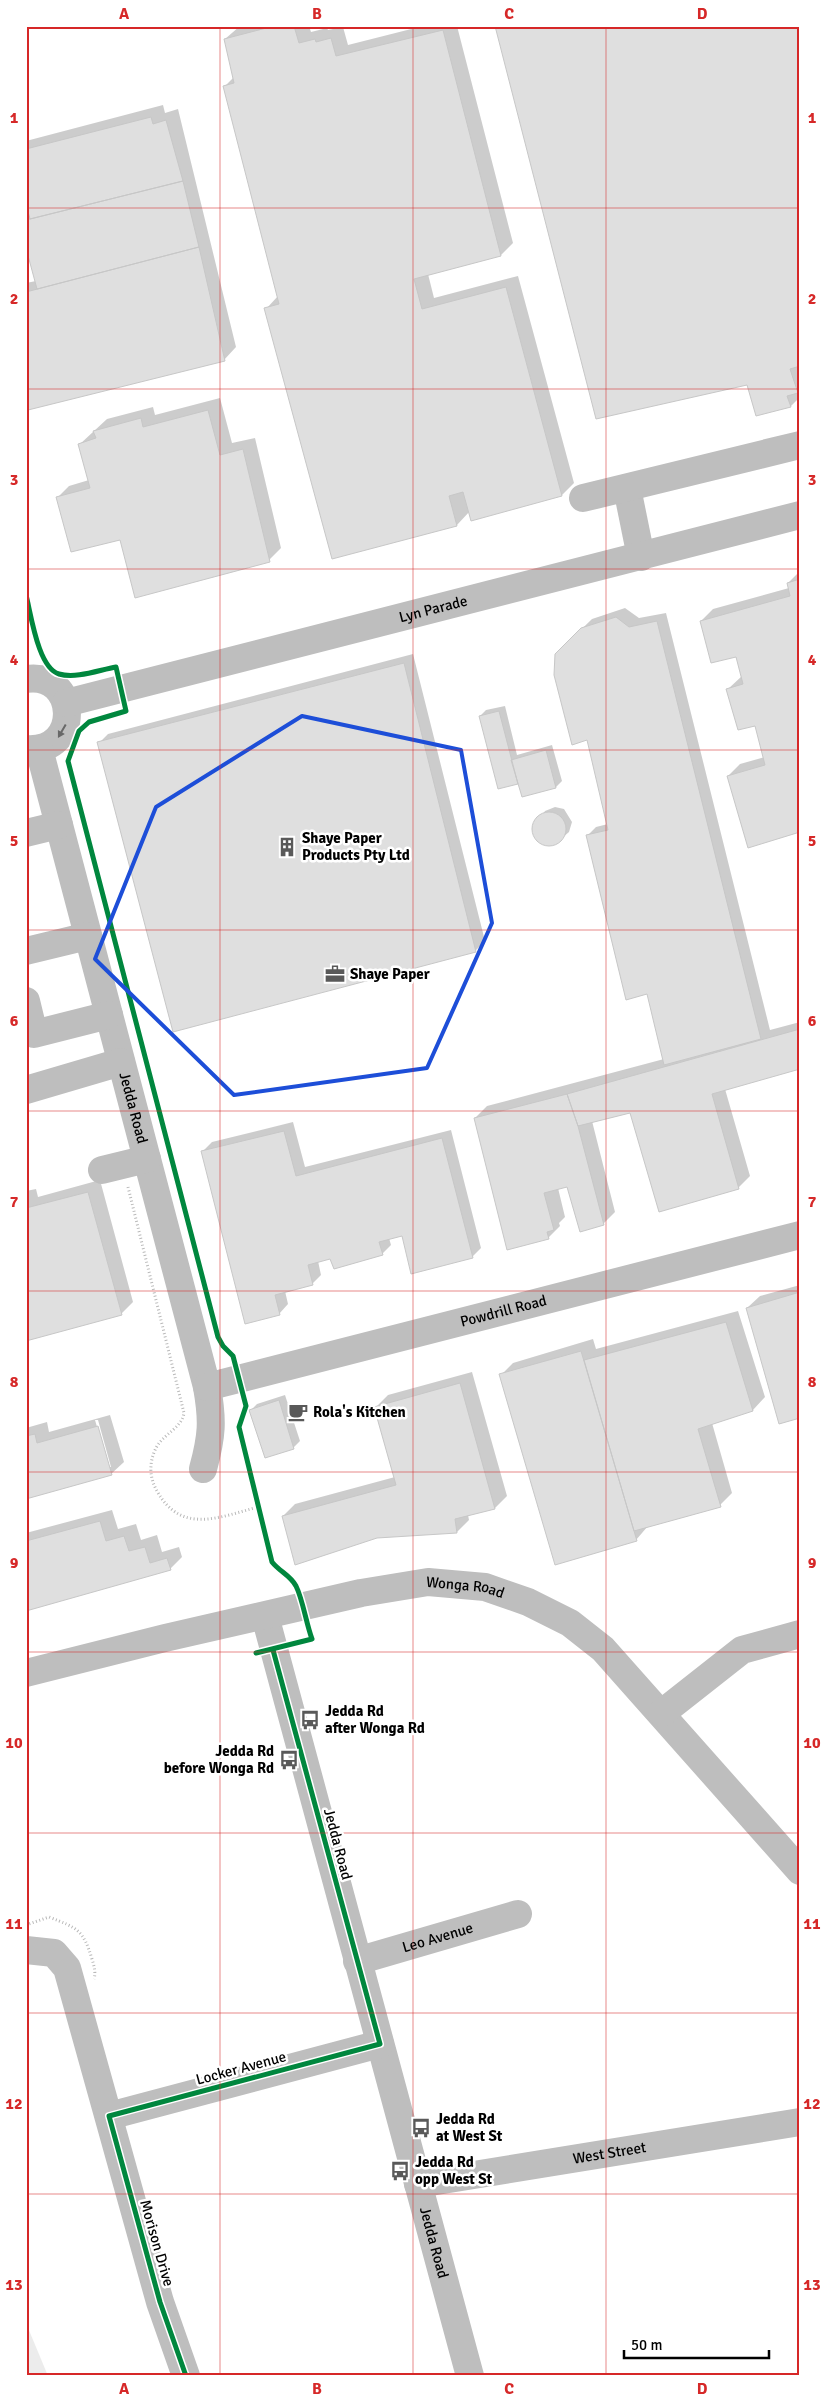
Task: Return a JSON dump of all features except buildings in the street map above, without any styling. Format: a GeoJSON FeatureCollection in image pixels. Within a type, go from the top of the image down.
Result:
{"type":"FeatureCollection","features":[{"type":"Feature","properties":{"kind":"street"},"geometry":{"type":"LineString","coordinates":[[583,498],[800,445]]}},
{"type":"Feature","properties":{"kind":"street"},"geometry":{"type":"LineString","coordinates":[[627,488],[641,557]]}},
{"type":"Feature","properties":{"kind":"street","name":"Lyn Parade"},"geometry":{"type":"LineString","coordinates":[[66,702],[800,515]]}},
{"type":"Feature","properties":{"kind":"street"},"geometry":{"type":"LineString","coordinates":[[26,679],[43,679],[53,684],[61,692],[66,702],[68,714],[62,732],[50,744],[33,749]]}},
{"type":"Feature","properties":{"kind":"street","name":"Jedda Road"},"geometry":{"type":"LineString","coordinates":[[33,749],[59,825],[121,1062],[124,1165],[207,1387],[212,1418],[210,1442],[203,1469]]}},
{"type":"Feature","properties":{"kind":"street"},"geometry":{"type":"LineString","coordinates":[[26,833],[59,825]]}},
{"type":"Feature","properties":{"kind":"street"},"geometry":{"type":"LineString","coordinates":[[26,951],[88,936]]}},
{"type":"Feature","properties":{"kind":"street"},"geometry":{"type":"LineString","coordinates":[[26,1001],[34,1034],[109,1015]]}},
{"type":"Feature","properties":{"kind":"street"},"geometry":{"type":"LineString","coordinates":[[26,1090],[121,1062]]}},
{"type":"Feature","properties":{"kind":"street","name":"Powdrill Road"},"geometry":{"type":"LineString","coordinates":[[207,1387],[800,1235]]}},
{"type":"Feature","properties":{"kind":"street","name":"Wonga Road"},"geometry":{"type":"LineString","coordinates":[[26,1673],[165,1638],[361,1593],[428,1582],[485,1587],[528,1602],[570,1623],[603,1649],[662,1713],[800,1871]]}},
{"type":"Feature","properties":{"kind":"street","name":"Jedda Road"},"geometry":{"type":"LineString","coordinates":[[265,1616],[470,2376]]}},
{"type":"Feature","properties":{"kind":"street"},"geometry":{"type":"LineString","coordinates":[[662,1713],[742,1650],[800,1634]]}},
{"type":"Feature","properties":{"kind":"street","name":"Leo Avenue"},"geometry":{"type":"LineString","coordinates":[[357,1961],[518,1914]]}},
{"type":"Feature","properties":{"kind":"street","name":"Morison Drive"},"geometry":{"type":"LineString","coordinates":[[26,1950],[54,1953],[67,1968],[160,2302],[186,2376]]}},
{"type":"Feature","properties":{"kind":"street","name":"Locker Avenue"},"geometry":{"type":"LineString","coordinates":[[109,2116],[380,2044]]}},
{"type":"Feature","properties":{"kind":"street","name":"West Street"},"geometry":{"type":"LineString","coordinates":[[418,2184],[800,2122]]}},
{"type":"Feature","properties":{"kind":"path"},"geometry":{"type":"LineString","coordinates":[[124,1165],[184,1413],[180,1424],[157,1445],[151,1466],[153,1484],[169,1509],[188,1518],[213,1519],[258,1507]]}},
{"type":"Feature","properties":{"kind":"path"},"geometry":{"type":"LineString","coordinates":[[256,1498],[260,1516]]}},
{"type":"Feature","properties":{"kind":"highlighted area"},"geometry":{"type":"Polygon","coordinates":[[[302,716],[461,750],[492,923],[427,1068],[234,1095],[95,959],[156,807],[302,716]]]}},
{"type":"Feature","properties":{"kind":"shaded area"},"geometry":{"type":"Polygon","coordinates":[[[26,2323],[48,2376],[26,2376],[26,2323]]]}},
{"type":"Feature","properties":{"kind":"cycle path"},"geometry":{"type":"LineString","coordinates":[[26,595],[36,639],[46,662],[52,670],[59,674],[73,675],[88,674],[116,667],[126,711],[89,722],[79,731],[68,761],[218,1337],[223,1346],[233,1356],[246,1406],[239,1427],[272,1562],[296,1586],[312,1639],[256,1653]]}},
{"type":"Feature","properties":{"kind":"cycle path"},"geometry":{"type":"LineString","coordinates":[[186,2376],[160,2302],[109,2116],[380,2044],[273,1650]]}},
{"type":"Feature","properties":{"kind":"place","name":"Shaye Paper Products Pty Ltd"},"geometry":{"type":"Point","coordinates":[287,847]}},
{"type":"Feature","properties":{"kind":"place","name":"Shaye Paper"},"geometry":{"type":"Point","coordinates":[335,974]}},
{"type":"Feature","properties":{"kind":"place","name":"Rola's Kitchen"},"geometry":{"type":"Point","coordinates":[298,1412]}},
{"type":"Feature","properties":{"kind":"place","name":"Jedda Rd after Wonga Rd"},"geometry":{"type":"Point","coordinates":[310,1720]}},
{"type":"Feature","properties":{"kind":"place","name":"Jedda Rd before Wonga Rd"},"geometry":{"type":"Point","coordinates":[289,1760]}},
{"type":"Feature","properties":{"kind":"place","name":"Jedda Rd at West St"},"geometry":{"type":"Point","coordinates":[421,2128]}},
{"type":"Feature","properties":{"kind":"place","name":"Jedda Rd opp West St"},"geometry":{"type":"Point","coordinates":[400,2171]}}]}
